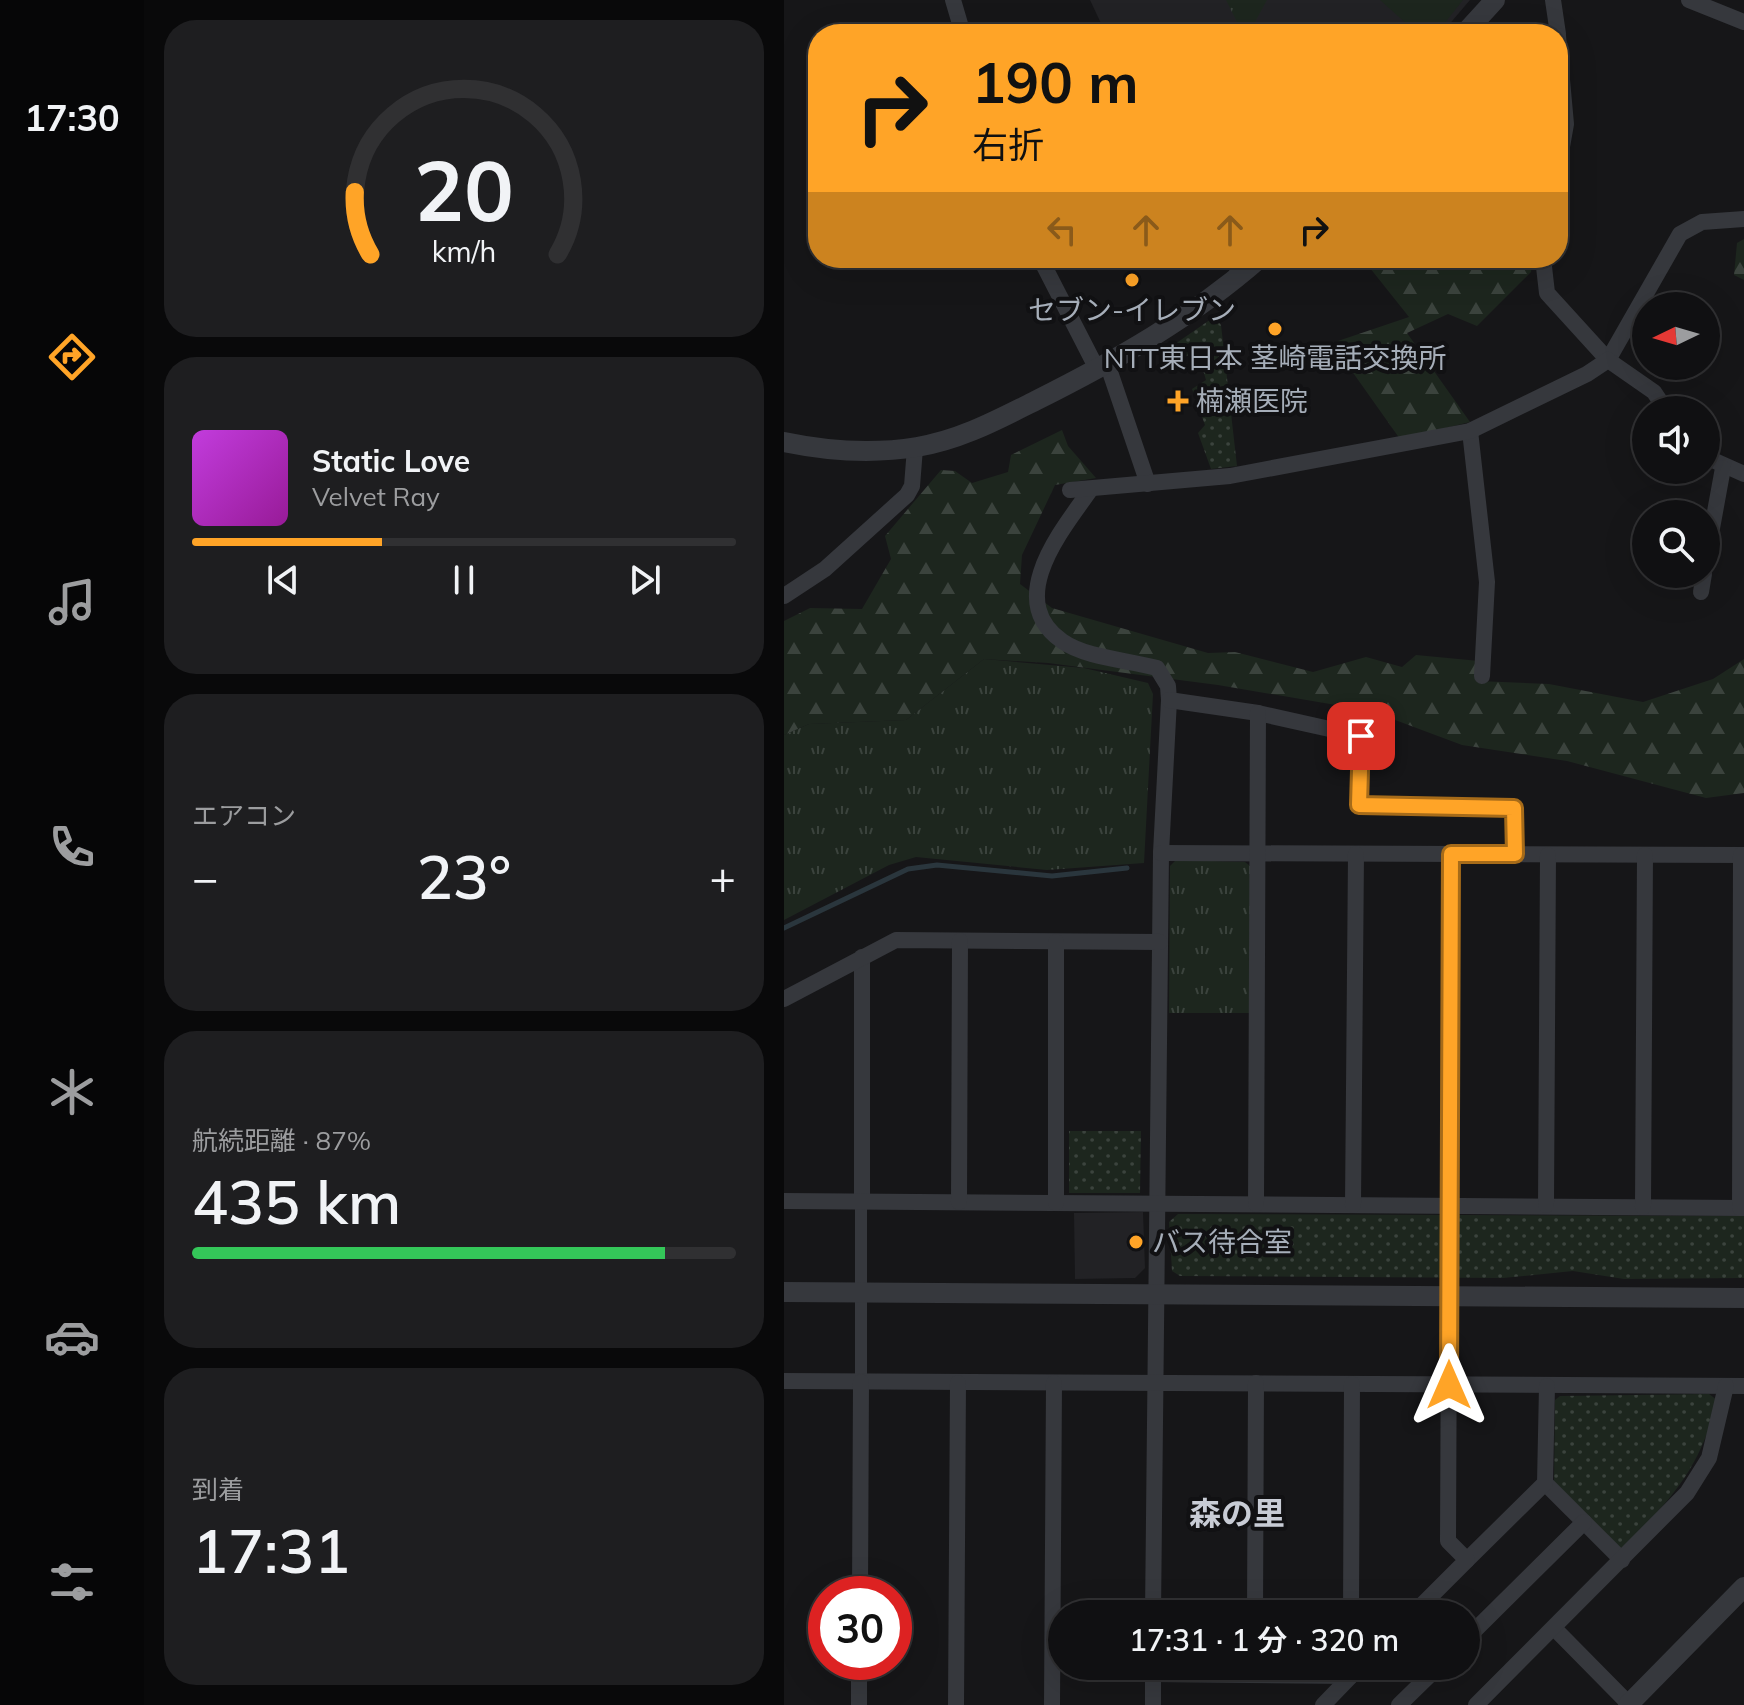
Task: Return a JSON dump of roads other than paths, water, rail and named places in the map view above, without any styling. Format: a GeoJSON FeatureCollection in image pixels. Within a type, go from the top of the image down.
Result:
{"type":"FeatureCollection","features":[{"type":"Feature","properties":{"kind":"street"},"geometry":{"type":"LineString","coordinates":[[953,0],[960,24]]}},
{"type":"Feature","properties":{"kind":"street"},"geometry":{"type":"LineString","coordinates":[[1473,24],[1495,0]]}},
{"type":"Feature","properties":{"kind":"street"},"geometry":{"type":"LineString","coordinates":[[1553,0],[1556,24]]}},
{"type":"Feature","properties":{"kind":"street"},"geometry":{"type":"LineString","coordinates":[[1689,0],[1744,22]]}},
{"type":"Feature","properties":{"kind":"street"},"geometry":{"type":"LineString","coordinates":[[1070,490],[1230,476],[1470,431],[1587,374],[1608,360],[1680,234],[1702,222],[1744,219]]}},
{"type":"Feature","properties":{"kind":"street"},"geometry":{"type":"LineString","coordinates":[[1046,268],[1102,366],[1148,484]]}},
{"type":"Feature","properties":{"kind":"street"},"geometry":{"type":"LineString","coordinates":[[784,442],[838,450],[915,448],[981,428],[1102,366],[1167,328],[1234,268]]}},
{"type":"Feature","properties":{"kind":"street"},"geometry":{"type":"LineString","coordinates":[[1544,268],[1547,293],[1608,360],[1657,396]]}},
{"type":"Feature","properties":{"kind":"street"},"geometry":{"type":"LineString","coordinates":[[1470,431],[1487,582],[1482,676]]}},
{"type":"Feature","properties":{"kind":"street"},"geometry":{"type":"LineString","coordinates":[[784,596],[825,569],[907,495],[912,486],[915,448]]}},
{"type":"Feature","properties":{"kind":"street"},"geometry":{"type":"LineString","coordinates":[[1720,466],[1744,474]]}},
{"type":"Feature","properties":{"kind":"street"},"geometry":{"type":"LineString","coordinates":[[1717,500],[1723,468]]}},
{"type":"Feature","properties":{"kind":"street"},"geometry":{"type":"LineString","coordinates":[[1091,489],[1042,566],[1036,596],[1040,613],[1062,641],[1082,650],[1157,668],[1168,686],[1169,700],[1161,853],[1160,1203],[1154,1382],[1153,1600]]}},
{"type":"Feature","properties":{"kind":"street"},"geometry":{"type":"LineString","coordinates":[[907,495],[925,492]]}},
{"type":"Feature","properties":{"kind":"street"},"geometry":{"type":"LineString","coordinates":[[1701,592],[1702,588]]}},
{"type":"Feature","properties":{"kind":"street"},"geometry":{"type":"LineString","coordinates":[[1169,700],[1258,713],[1361,736],[1359,805],[1514,808],[1515,854]]}},
{"type":"Feature","properties":{"kind":"street"},"geometry":{"type":"LineString","coordinates":[[1256,1204],[1258,713]]}},
{"type":"Feature","properties":{"kind":"street"},"geometry":{"type":"LineString","coordinates":[[784,1201],[1742,1208],[1743,855],[1161,853]]}},
{"type":"Feature","properties":{"kind":"street"},"geometry":{"type":"LineString","coordinates":[[1353,1205],[1356,854]]}},
{"type":"Feature","properties":{"kind":"street"},"geometry":{"type":"LineString","coordinates":[[1451,854],[1448,1541],[1467,1560]]}},
{"type":"Feature","properties":{"kind":"street"},"geometry":{"type":"LineString","coordinates":[[1546,1205],[1548,855]]}},
{"type":"Feature","properties":{"kind":"street"},"geometry":{"type":"LineString","coordinates":[[1643,1207],[1645,855]]}},
{"type":"Feature","properties":{"kind":"street"},"geometry":{"type":"LineString","coordinates":[[784,999],[896,940],[1160,942]]}},
{"type":"Feature","properties":{"kind":"street"},"geometry":{"type":"LineString","coordinates":[[959,1202],[960,941]]}},
{"type":"Feature","properties":{"kind":"street"},"geometry":{"type":"LineString","coordinates":[[1056,942],[1056,1203]]}},
{"type":"Feature","properties":{"kind":"street"},"geometry":{"type":"LineString","coordinates":[[860,1576],[862,957]]}},
{"type":"Feature","properties":{"kind":"street"},"geometry":{"type":"LineString","coordinates":[[784,1292],[1744,1298]]}},
{"type":"Feature","properties":{"kind":"street"},"geometry":{"type":"LineString","coordinates":[[784,1381],[1744,1386]]}},
{"type":"Feature","properties":{"kind":"street"},"geometry":{"type":"LineString","coordinates":[[956,1705],[958,1383]]}},
{"type":"Feature","properties":{"kind":"street"},"geometry":{"type":"LineString","coordinates":[[1052,1705],[1054,1383]]}},
{"type":"Feature","properties":{"kind":"street"},"geometry":{"type":"LineString","coordinates":[[1255,1600],[1256,1383]]}},
{"type":"Feature","properties":{"kind":"street"},"geometry":{"type":"LineString","coordinates":[[1351,1600],[1352,1384]]}},
{"type":"Feature","properties":{"kind":"street"},"geometry":{"type":"LineString","coordinates":[[1427,1600],[1545,1483],[1547,1386]]}},
{"type":"Feature","properties":{"kind":"street"},"geometry":{"type":"LineString","coordinates":[[1476,1705],[1673,1510],[1699,1477],[1717,1437],[1726,1386]]}},
{"type":"Feature","properties":{"kind":"street"},"geometry":{"type":"LineString","coordinates":[[1545,1483],[1622,1560]]}},
{"type":"Feature","properties":{"kind":"street"},"geometry":{"type":"LineString","coordinates":[[1480,1625],[1584,1522]]}},
{"type":"Feature","properties":{"kind":"street"},"geometry":{"type":"LineString","coordinates":[[1554,1628],[1629,1705],[1744,1587]]}},
{"type":"Feature","properties":{"kind":"street"},"geometry":{"type":"LineString","coordinates":[[859,1680],[859,1705]]}},
{"type":"Feature","properties":{"kind":"street"},"geometry":{"type":"LineString","coordinates":[[1153,1680],[1153,1705]]}},
{"type":"Feature","properties":{"kind":"street"},"geometry":{"type":"LineString","coordinates":[[1323,1705],[1345,1680]]}},
{"type":"Feature","properties":{"kind":"street"},"geometry":{"type":"LineString","coordinates":[[1399,1705],[1425,1680]]}},
{"type":"Feature","properties":{"kind":"waterway"},"geometry":{"type":"LineString","coordinates":[[784,928],[908,869],[937,865],[1052,876],[1127,868]]}},
{"type":"Feature","properties":{"kind":"place","name":"セブン-イレブン"},"geometry":{"type":"Point","coordinates":[1132,280]}},
{"type":"Feature","properties":{"kind":"place","name":"NTT東日本 茎崎電話交換所"},"geometry":{"type":"Point","coordinates":[1275,329]}},
{"type":"Feature","properties":{"kind":"place","name":"楠瀬医院"},"geometry":{"type":"Point","coordinates":[1178,401]}},
{"type":"Feature","properties":{"kind":"place","name":"バス待合室"},"geometry":{"type":"Point","coordinates":[1136,1242]}},
{"type":"Feature","properties":{"kind":"district","name":"森の里"},"geometry":{"type":"Point","coordinates":[1237,1514]}}]}
